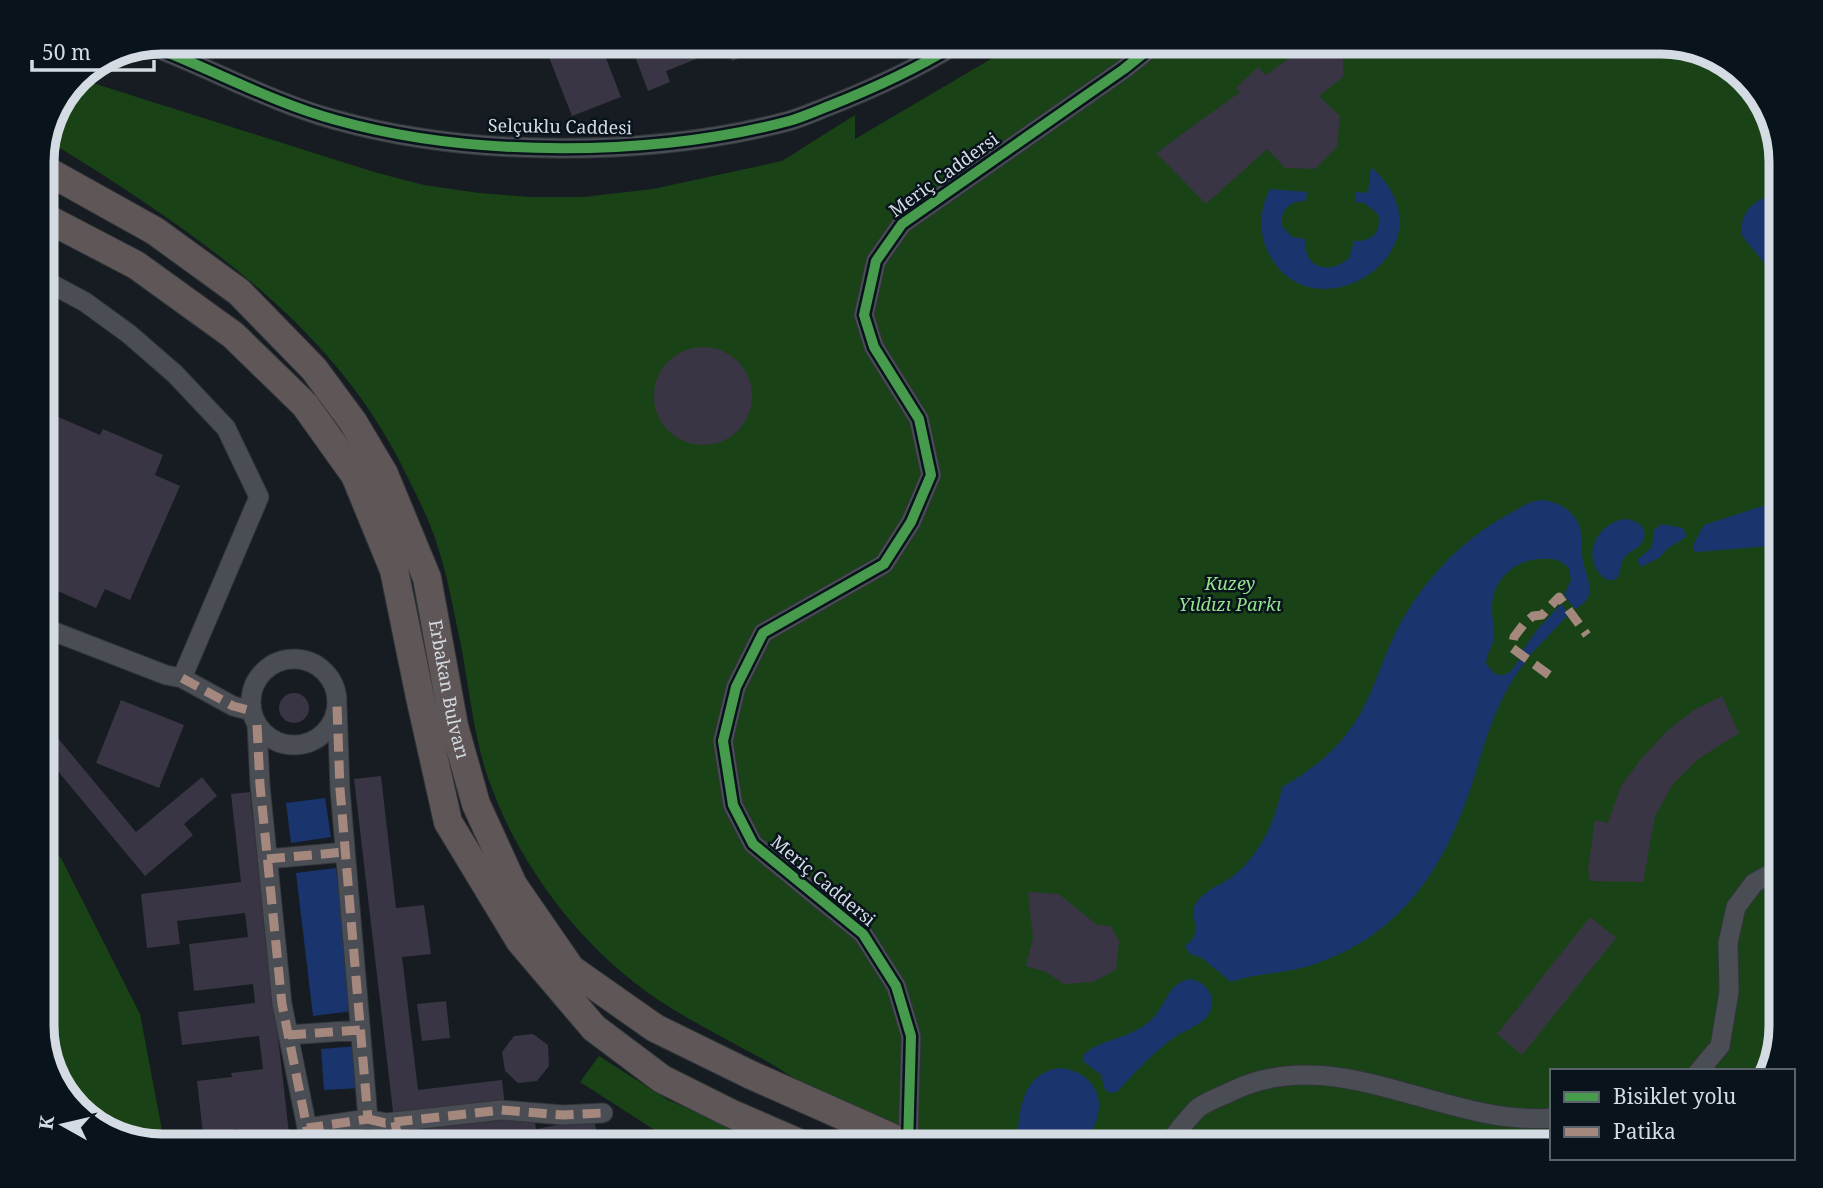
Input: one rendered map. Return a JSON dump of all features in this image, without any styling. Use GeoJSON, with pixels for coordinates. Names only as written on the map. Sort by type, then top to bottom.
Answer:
{"type":"FeatureCollection","features":[{"type":"Feature","properties":{"kind":"highway","name":"Erbakan Bulvarı"},"geometry":{"type":"LineString","coordinates":[[54,175],[155,231],[239,292],[314,369],[353,422],[384,474],[427,578],[454,726],[476,804],[513,885],[571,968],[655,1028],[882,1134]]}},
{"type":"Feature","properties":{"kind":"highway","name":"Erbakan Bulvarı"},"geometry":{"type":"LineString","coordinates":[[54,222],[136,265],[233,335],[305,405],[355,475],[394,570],[419,697],[448,822],[520,941],[594,1028],[662,1079],[778,1134]]}},
{"type":"Feature","properties":{"kind":"street","name":"Selçuklu Caddesi"},"geometry":{"type":"LineString","coordinates":[[171,54],[283,102],[337,121],[384,132],[534,147],[648,146],[724,135],[792,120],[885,82],[938,54]]}},
{"type":"Feature","properties":{"kind":"street","name":"Meriç Caddersi"},"geometry":{"type":"LineString","coordinates":[[909,1134],[911,1036],[895,985],[863,934],[753,844],[733,805],[723,741],[736,687],[763,633],[884,564],[911,522],[932,475],[919,419],[874,347],[864,315],[876,261],[902,224],[1143,54]]}},
{"type":"Feature","properties":{"kind":"street"},"geometry":{"type":"LineString","coordinates":[[54,285],[85,302],[129,334],[175,374],[226,428],[258,497],[174,677]]}},
{"type":"Feature","properties":{"kind":"street"},"geometry":{"type":"LineString","coordinates":[[54,632],[174,677],[233,706],[255,718],[267,736],[280,744],[295,746],[322,736],[332,724],[337,706]]}},
{"type":"Feature","properties":{"kind":"street"},"geometry":{"type":"LineString","coordinates":[[368,1119],[340,789],[337,696],[333,683],[325,672],[314,664],[287,660],[274,664],[263,672],[251,697],[282,1004],[307,1128],[368,1119],[385,1123],[501,1110],[564,1115],[603,1113]]}},
{"type":"Feature","properties":{"kind":"street"},"geometry":{"type":"LineString","coordinates":[[267,859],[345,852]]}},
{"type":"Feature","properties":{"kind":"street"},"geometry":{"type":"LineString","coordinates":[[1701,1069],[1720,1046],[1730,992],[1728,943],[1737,907],[1754,883],[1769,875]]}},
{"type":"Feature","properties":{"kind":"street"},"geometry":{"type":"LineString","coordinates":[[288,1035],[360,1030]]}},
{"type":"Feature","properties":{"kind":"street"},"geometry":{"type":"LineString","coordinates":[[1176,1134],[1199,1108],[1250,1082],[1315,1073],[1394,1089],[1470,1110],[1530,1120],[1550,1118]]}},
{"type":"Feature","properties":{"kind":"street"},"geometry":{"type":"LineString","coordinates":[[395,1122],[397,1134]]}},
{"type":"Feature","properties":{"kind":"green space","name":"Kuzey Yıldızı Parkı"},"geometry":{"type":"Polygon","coordinates":[[[999,54],[1661,54],[1682,56],[1709,65],[1737,86],[1761,121],[1769,162],[1769,1026],[1760,1069],[1550,1069],[1550,1134],[898,1134],[845,1111],[772,1064],[657,999],[602,955],[555,902],[517,842],[488,778],[447,579],[437,544],[399,460],[368,408],[332,361],[291,318],[246,278],[199,240],[56,145],[62,121],[72,102],[90,82],[374,172],[424,185],[530,197],[583,197],[653,189],[782,161],[855,115],[855,139],[999,54]]]}},
{"type":"Feature","properties":{"kind":"green space"},"geometry":{"type":"Polygon","coordinates":[[[54,851],[61,858],[140,1014],[162,1130],[166,1134],[134,1130],[102,1116],[98,1112],[98,1090],[76,1090],[60,1060],[54,1033],[54,851]]]}},
{"type":"Feature","properties":{"kind":"green space"},"geometry":{"type":"Polygon","coordinates":[[[599,1056],[668,1100],[747,1134],[661,1134],[580,1082],[599,1056]]]}},
{"type":"Feature","properties":{"kind":"water"},"geometry":{"type":"Polygon","coordinates":[[[1371,167],[1394,197],[1399,226],[1391,252],[1372,273],[1346,286],[1318,289],[1291,280],[1270,256],[1263,239],[1262,214],[1270,189],[1307,192],[1306,201],[1290,205],[1284,211],[1282,226],[1292,237],[1305,239],[1305,249],[1313,263],[1326,268],[1333,267],[1349,258],[1354,241],[1371,238],[1377,231],[1378,214],[1364,203],[1355,202],[1356,192],[1368,193],[1371,167]]]}},
{"type":"Feature","properties":{"kind":"water"},"geometry":{"type":"Polygon","coordinates":[[[1769,197],[1769,269],[1742,236],[1743,219],[1747,212],[1757,201],[1769,197]]]}},
{"type":"Feature","properties":{"kind":"water"},"geometry":{"type":"Polygon","coordinates":[[[1769,387],[1769,408],[1765,399],[1769,387]]]}},
{"type":"Feature","properties":{"kind":"water"},"geometry":{"type":"Polygon","coordinates":[[[1540,500],[1562,506],[1578,522],[1589,593],[1583,604],[1575,609],[1564,595],[1571,580],[1569,569],[1560,561],[1552,559],[1520,564],[1499,582],[1492,610],[1494,637],[1486,664],[1495,674],[1504,675],[1510,672],[1520,658],[1525,663],[1499,705],[1448,845],[1414,896],[1393,918],[1369,937],[1341,953],[1299,969],[1231,982],[1202,958],[1190,954],[1185,946],[1195,933],[1195,904],[1207,892],[1232,877],[1259,848],[1276,812],[1282,787],[1321,760],[1353,725],[1403,619],[1427,584],[1472,538],[1519,508],[1540,500]]]}},
{"type":"Feature","properties":{"kind":"water"},"geometry":{"type":"Polygon","coordinates":[[[1769,504],[1768,546],[1697,552],[1693,550],[1693,545],[1704,525],[1769,504]]]}},
{"type":"Feature","properties":{"kind":"water"},"geometry":{"type":"Polygon","coordinates":[[[1625,519],[1642,526],[1644,539],[1624,558],[1617,578],[1605,579],[1593,559],[1596,541],[1607,526],[1625,519]]]}},
{"type":"Feature","properties":{"kind":"water"},"geometry":{"type":"Polygon","coordinates":[[[1662,524],[1683,528],[1686,537],[1667,549],[1659,558],[1641,567],[1637,560],[1652,547],[1654,530],[1662,524]]]}},
{"type":"Feature","properties":{"kind":"water"},"geometry":{"type":"Polygon","coordinates":[[[1561,604],[1569,614],[1529,656],[1522,651],[1537,630],[1561,604]]]}},
{"type":"Feature","properties":{"kind":"water"},"geometry":{"type":"Polygon","coordinates":[[[325,798],[331,837],[291,843],[286,803],[325,798]]]}},
{"type":"Feature","properties":{"kind":"water"},"geometry":{"type":"Polygon","coordinates":[[[336,868],[352,1011],[313,1016],[296,873],[336,868]]]}},
{"type":"Feature","properties":{"kind":"water"},"geometry":{"type":"Polygon","coordinates":[[[1190,979],[1202,984],[1210,992],[1212,1003],[1208,1015],[1164,1045],[1117,1092],[1105,1090],[1101,1075],[1083,1061],[1083,1055],[1098,1045],[1142,1027],[1155,1015],[1176,985],[1190,979]]]}},
{"type":"Feature","properties":{"kind":"water"},"geometry":{"type":"Polygon","coordinates":[[[358,1046],[360,1088],[324,1090],[321,1049],[358,1046]]]}},
{"type":"Feature","properties":{"kind":"water"},"geometry":{"type":"Polygon","coordinates":[[[1059,1068],[1068,1069],[1083,1076],[1095,1088],[1099,1105],[1090,1134],[1018,1134],[1024,1097],[1036,1078],[1059,1068]]]}},
{"type":"Feature","properties":{"kind":"building"},"geometry":{"type":"Polygon","coordinates":[[[548,54],[604,54],[621,97],[572,116],[548,54]]]}},
{"type":"Feature","properties":{"kind":"building"},"geometry":{"type":"Polygon","coordinates":[[[634,54],[709,54],[666,71],[670,82],[648,91],[634,54]]]}},
{"type":"Feature","properties":{"kind":"building"},"geometry":{"type":"Polygon","coordinates":[[[730,54],[749,54],[732,61],[730,54]]]}},
{"type":"Feature","properties":{"kind":"building"},"geometry":{"type":"Polygon","coordinates":[[[1295,54],[1343,54],[1343,77],[1319,96],[1340,116],[1337,147],[1315,169],[1285,168],[1267,149],[1206,204],[1156,153],[1240,92],[1236,88],[1258,67],[1266,75],[1295,54]]]}},
{"type":"Feature","properties":{"kind":"building"},"geometry":{"type":"Polygon","coordinates":[[[703,347],[730,355],[744,369],[752,396],[744,423],[730,437],[703,445],[676,437],[662,423],[654,396],[662,369],[676,355],[703,347]]]}},
{"type":"Feature","properties":{"kind":"building"},"geometry":{"type":"Polygon","coordinates":[[[54,415],[100,435],[103,429],[163,455],[155,475],[180,486],[130,600],[105,589],[96,608],[54,589],[54,415]]]}},
{"type":"Feature","properties":{"kind":"building"},"geometry":{"type":"Polygon","coordinates":[[[294,693],[305,697],[309,708],[305,719],[294,723],[283,719],[279,708],[283,697],[294,693]]]}},
{"type":"Feature","properties":{"kind":"building"},"geometry":{"type":"Polygon","coordinates":[[[1722,696],[1739,733],[1698,759],[1673,784],[1655,816],[1643,882],[1590,881],[1588,870],[1595,820],[1608,823],[1621,786],[1640,760],[1667,731],[1694,710],[1722,696]]]}},
{"type":"Feature","properties":{"kind":"building"},"geometry":{"type":"Polygon","coordinates":[[[121,700],[184,725],[159,788],[96,763],[121,700]]]}},
{"type":"Feature","properties":{"kind":"building"},"geometry":{"type":"Polygon","coordinates":[[[54,733],[136,832],[202,777],[217,796],[184,824],[193,835],[145,876],[54,766],[54,733]]]}},
{"type":"Feature","properties":{"kind":"building"},"geometry":{"type":"Polygon","coordinates":[[[381,776],[396,908],[424,905],[431,954],[402,957],[418,1090],[502,1080],[505,1107],[394,1120],[354,779],[381,776]]]}},
{"type":"Feature","properties":{"kind":"building"},"geometry":{"type":"Polygon","coordinates":[[[250,792],[289,1133],[271,1134],[270,1130],[239,1134],[238,1129],[203,1134],[197,1081],[232,1077],[231,1073],[263,1069],[259,1036],[182,1045],[178,1012],[255,1003],[253,984],[194,991],[189,944],[248,937],[245,913],[177,921],[180,944],[147,948],[141,894],[241,882],[231,794],[250,792]]]}},
{"type":"Feature","properties":{"kind":"building"},"geometry":{"type":"Polygon","coordinates":[[[1028,892],[1059,894],[1097,925],[1111,926],[1119,941],[1116,970],[1093,982],[1064,984],[1046,972],[1026,966],[1033,938],[1028,892]]]}},
{"type":"Feature","properties":{"kind":"building"},"geometry":{"type":"Polygon","coordinates":[[[1590,917],[1616,938],[1522,1055],[1497,1034],[1590,917]]]}},
{"type":"Feature","properties":{"kind":"building"},"geometry":{"type":"Polygon","coordinates":[[[446,1001],[450,1038],[422,1041],[417,1004],[446,1001]]]}},
{"type":"Feature","properties":{"kind":"building"},"geometry":{"type":"Polygon","coordinates":[[[533,1034],[548,1045],[549,1066],[537,1081],[518,1083],[505,1071],[502,1052],[514,1036],[533,1034]]]}},
{"type":"Feature","properties":{"kind":"building"},"geometry":{"type":"Polygon","coordinates":[[[528,1114],[536,1129],[594,1118],[596,1130],[610,1134],[402,1134],[402,1131],[528,1114]]]}},
{"type":"Feature","properties":{"kind":"marked path"},"geometry":{"type":"LineString","coordinates":[[1549,675],[1512,648],[1514,637],[1524,624],[1533,616],[1542,615],[1559,597],[1587,635]]}},
{"type":"Feature","properties":{"kind":"marked path"},"geometry":{"type":"LineString","coordinates":[[182,678],[233,706],[252,711]]}},
{"type":"Feature","properties":{"kind":"marked path"},"geometry":{"type":"LineString","coordinates":[[257,725],[260,785],[282,1004],[307,1128],[368,1119],[340,789],[337,706]]}},
{"type":"Feature","properties":{"kind":"marked path"},"geometry":{"type":"LineString","coordinates":[[267,859],[345,852]]}},
{"type":"Feature","properties":{"kind":"marked path"},"geometry":{"type":"LineString","coordinates":[[288,1035],[360,1030]]}},
{"type":"Feature","properties":{"kind":"marked path"},"geometry":{"type":"LineString","coordinates":[[368,1119],[385,1123],[501,1110],[563,1115],[603,1113]]}},
{"type":"Feature","properties":{"kind":"marked path"},"geometry":{"type":"LineString","coordinates":[[395,1122],[397,1134]]}},
{"type":"Feature","properties":{"kind":"cycle path"},"geometry":{"type":"LineString","coordinates":[[171,54],[271,97],[336,120],[445,141],[503,147],[562,148],[622,147],[680,141],[736,133],[789,121],[877,86],[939,54]]}},
{"type":"Feature","properties":{"kind":"cycle path"},"geometry":{"type":"LineString","coordinates":[[908,1134],[911,1036],[896,986],[863,934],[753,844],[733,805],[723,741],[736,687],[763,633],[884,564],[911,522],[931,475],[919,419],[874,347],[864,315],[876,261],[902,224],[1143,54]]}}]}
